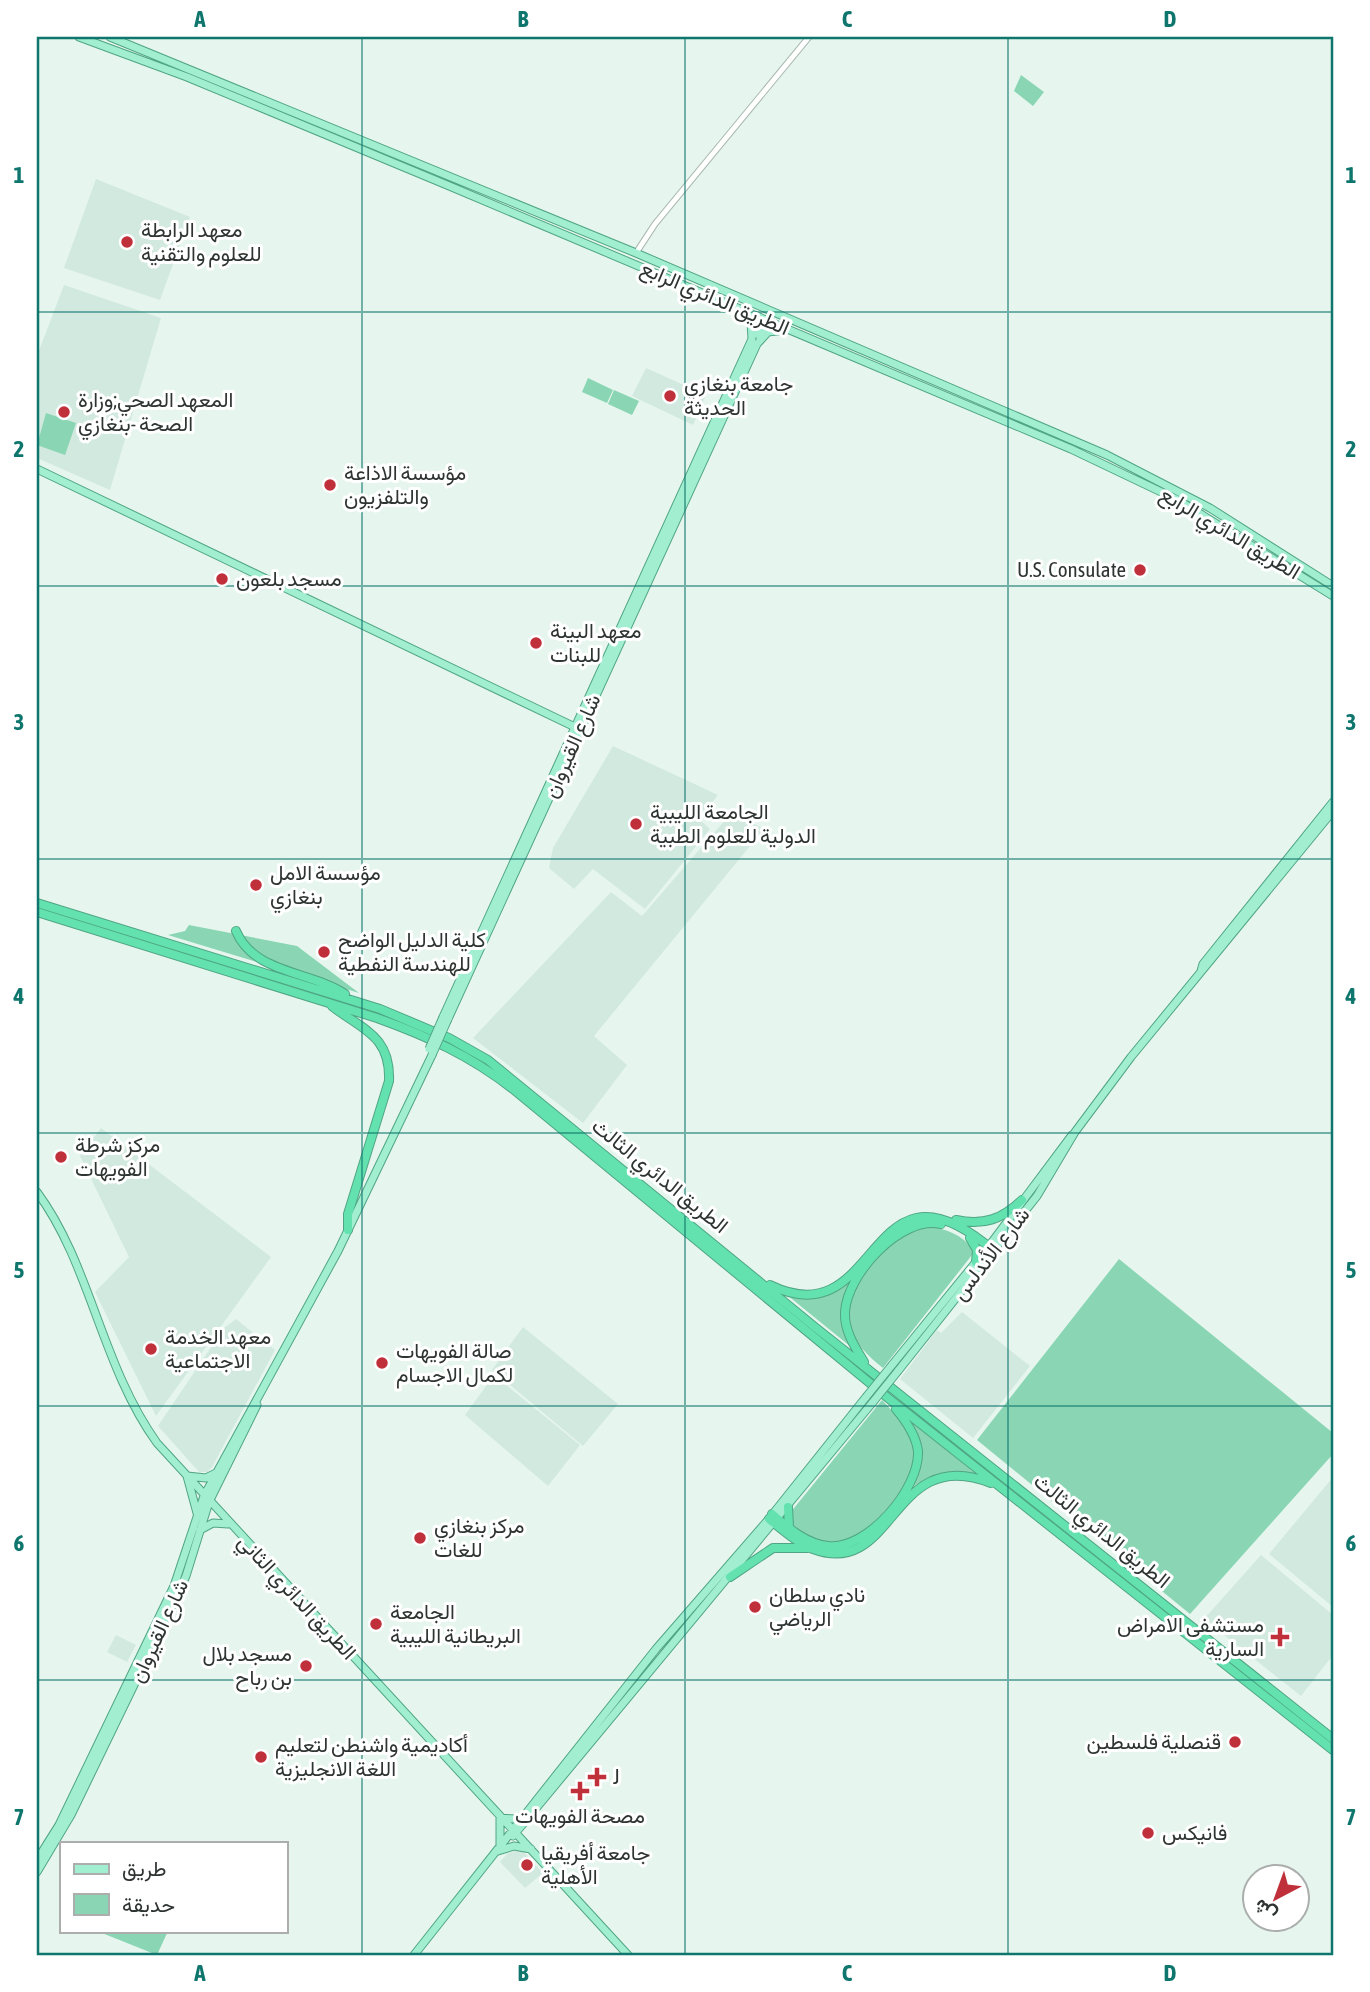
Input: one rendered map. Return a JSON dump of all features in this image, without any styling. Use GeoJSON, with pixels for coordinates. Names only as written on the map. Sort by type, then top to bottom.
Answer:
{"type":"FeatureCollection","features":[{"type":"Feature","properties":{"kind":"highway","name":"الطريق الدائري الثالث"},"geometry":{"type":"LineString","coordinates":[[37,903],[353,1000],[428,1027],[461,1044],[502,1070],[1180,1623]]}},
{"type":"Feature","properties":{"kind":"highway","name":"الطريق الدائري الثالث"},"geometry":{"type":"LineString","coordinates":[[37,912],[425,1035],[496,1076],[888,1398],[1180,1623]]}},
{"type":"Feature","properties":{"kind":"highway"},"geometry":{"type":"LineString","coordinates":[[236,932],[246,948],[261,960],[319,980],[353,1000]]}},
{"type":"Feature","properties":{"kind":"highway"},"geometry":{"type":"LineString","coordinates":[[327,1002],[370,1031],[383,1050],[389,1071],[389,1082],[348,1214],[348,1230]]}},
{"type":"Feature","properties":{"kind":"highway"},"geometry":{"type":"LineString","coordinates":[[757,1278],[797,1296],[823,1295],[840,1285],[894,1228],[913,1219],[936,1217],[974,1223],[994,1221],[1022,1200]]}},
{"type":"Feature","properties":{"kind":"highway"},"geometry":{"type":"LineString","coordinates":[[936,1217],[960,1226],[990,1250]]}},
{"type":"Feature","properties":{"kind":"highway"},"geometry":{"type":"LineString","coordinates":[[867,1368],[848,1332],[846,1308],[857,1280],[894,1236],[924,1223],[947,1225],[990,1250]]}},
{"type":"Feature","properties":{"kind":"highway"},"geometry":{"type":"LineString","coordinates":[[970,1238],[976,1246],[976,1262]]}},
{"type":"Feature","properties":{"kind":"highway"},"geometry":{"type":"LineString","coordinates":[[773,1519],[819,1544],[848,1545],[868,1534],[900,1498],[917,1464],[916,1442],[888,1398]]}},
{"type":"Feature","properties":{"kind":"highway"},"geometry":{"type":"LineString","coordinates":[[730,1577],[773,1548],[810,1548],[833,1553],[863,1544],[882,1530],[924,1483],[936,1477],[961,1474],[999,1486]]}},
{"type":"Feature","properties":{"kind":"highway"},"geometry":{"type":"LineString","coordinates":[[788,1507],[786,1517],[791,1530]]}},
{"type":"Feature","properties":{"kind":"highway"},"geometry":{"type":"LineString","coordinates":[[773,1519],[810,1548]]}},
{"type":"Feature","properties":{"kind":"highway"},"geometry":{"type":"LineString","coordinates":[[1180,1623],[1333,1750]]}},
{"type":"Feature","properties":{"kind":"highway"},"geometry":{"type":"LineString","coordinates":[[1195,1635],[1333,1739]]}},
{"type":"Feature","properties":{"kind":"main road","name":"الطريق الدائري الرابع"},"geometry":{"type":"LineString","coordinates":[[79,37],[165,68],[1143,478],[1333,596]]}},
{"type":"Feature","properties":{"kind":"main road","name":"الطريق الدائري الرابع"},"geometry":{"type":"LineString","coordinates":[[110,37],[636,253],[1143,478],[1210,509],[1333,586]]}},
{"type":"Feature","properties":{"kind":"main road"},"geometry":{"type":"LineString","coordinates":[[334,139],[338,130]]}},
{"type":"Feature","properties":{"kind":"main road"},"geometry":{"type":"LineString","coordinates":[[739,309],[751,322],[755,340],[770,331],[791,330]]}},
{"type":"Feature","properties":{"kind":"main road","name":"شارع القيروان"},"geometry":{"type":"LineString","coordinates":[[37,1872],[71,1815],[186,1576],[216,1472],[348,1230],[755,340]]}},
{"type":"Feature","properties":{"kind":"main road"},"geometry":{"type":"LineString","coordinates":[[37,469],[577,728]]}},
{"type":"Feature","properties":{"kind":"main road","name":"شارع الأندلس"},"geometry":{"type":"LineString","coordinates":[[895,1368],[976,1262],[990,1250],[1022,1200],[1201,971],[1203,964],[1333,802]]}},
{"type":"Feature","properties":{"kind":"main road","name":"شارع الأندلس"},"geometry":{"type":"LineString","coordinates":[[1201,971],[1208,967],[1333,811]]}},
{"type":"Feature","properties":{"kind":"main road","name":"شارع الأندلس"},"geometry":{"type":"LineString","coordinates":[[895,1368],[1037,1196],[1075,1132]]}},
{"type":"Feature","properties":{"kind":"main road","name":"الطريق الدائري الثاني"},"geometry":{"type":"LineString","coordinates":[[37,1192],[65,1242],[127,1398],[157,1443],[513,1834],[528,1846],[628,1955]]}},
{"type":"Feature","properties":{"kind":"main road"},"geometry":{"type":"LineString","coordinates":[[414,1955],[498,1850],[730,1577],[773,1519],[895,1368]]}},
{"type":"Feature","properties":{"kind":"main road","name":"شارع القيروان"},"geometry":{"type":"LineString","coordinates":[[37,1860],[59,1825],[174,1586],[197,1516],[266,1383]]}},
{"type":"Feature","properties":{"kind":"main road"},"geometry":{"type":"LineString","coordinates":[[498,1850],[528,1846],[525,1820],[656,1649],[727,1567],[788,1507],[869,1399]]}},
{"type":"Feature","properties":{"kind":"main road"},"geometry":{"type":"LineString","coordinates":[[197,1516],[187,1476],[206,1478],[216,1472]]}},
{"type":"Feature","properties":{"kind":"main road"},"geometry":{"type":"LineString","coordinates":[[199,1531],[213,1523],[229,1524]]}},
{"type":"Feature","properties":{"kind":"main road"},"geometry":{"type":"LineString","coordinates":[[498,1850],[500,1818],[525,1820]]}},
{"type":"Feature","properties":{"kind":"street"},"geometry":{"type":"LineString","coordinates":[[636,253],[655,224],[809,37]]}},
{"type":"Feature","properties":{"kind":"shaded area","name":"معهد الرابطة للعلوم والتقنية"},"geometry":{"type":"Polygon","coordinates":[[[96,179],[190,217],[160,300],[64,268],[96,179]]]}},
{"type":"Feature","properties":{"kind":"shaded area"},"geometry":{"type":"Polygon","coordinates":[[[64,285],[161,318],[110,490],[37,458],[37,356],[64,285]]]}},
{"type":"Feature","properties":{"kind":"shaded area","name":"جامعة بنغازي الحديثة"},"geometry":{"type":"Polygon","coordinates":[[[646,368],[706,395],[693,425],[632,396],[646,368]]]}},
{"type":"Feature","properties":{"kind":"shaded area","name":"الجامعة الليبية الدولية للعلوم الطبية"},"geometry":{"type":"Polygon","coordinates":[[[613,746],[718,795],[699,819],[710,829],[645,909],[593,869],[574,889],[549,868],[553,848],[613,746]]]}},
{"type":"Feature","properties":{"kind":"shaded area"},"geometry":{"type":"Polygon","coordinates":[[[732,812],[764,829],[594,1036],[627,1065],[583,1123],[473,1038],[611,892],[642,916],[732,812]]]}},
{"type":"Feature","properties":{"kind":"shaded area"},"geometry":{"type":"Polygon","coordinates":[[[101,1128],[271,1257],[156,1416],[95,1292],[129,1257],[80,1156],[101,1128]]]}},
{"type":"Feature","properties":{"kind":"shaded area"},"geometry":{"type":"Polygon","coordinates":[[[962,1312],[1030,1366],[973,1438],[900,1379],[937,1330],[941,1333],[962,1312]]]}},
{"type":"Feature","properties":{"kind":"shaded area"},"geometry":{"type":"Polygon","coordinates":[[[236,1319],[275,1350],[212,1467],[207,1472],[199,1472],[158,1426],[224,1328],[236,1319]]]}},
{"type":"Feature","properties":{"kind":"shaded area"},"geometry":{"type":"Polygon","coordinates":[[[523,1327],[618,1404],[583,1446],[492,1370],[523,1327]]]}},
{"type":"Feature","properties":{"kind":"shaded area"},"geometry":{"type":"Polygon","coordinates":[[[494,1375],[580,1445],[548,1486],[465,1415],[494,1375]]]}},
{"type":"Feature","properties":{"kind":"shaded area"},"geometry":{"type":"Polygon","coordinates":[[[1333,1477],[1333,1607],[1269,1554],[1333,1477]]]}},
{"type":"Feature","properties":{"kind":"shaded area","name":"مستشفى الامراض السارية"},"geometry":{"type":"Polygon","coordinates":[[[1261,1555],[1333,1615],[1333,1655],[1301,1696],[1204,1619],[1261,1555]]]}},
{"type":"Feature","properties":{"kind":"shaded area"},"geometry":{"type":"Polygon","coordinates":[[[116,1635],[136,1645],[127,1662],[107,1652],[116,1635]]]}},
{"type":"Feature","properties":{"kind":"shaded area"},"geometry":{"type":"Polygon","coordinates":[[[517,1850],[524,1852],[543,1873],[525,1888],[500,1862],[507,1854],[517,1850]]]}},
{"type":"Feature","properties":{"kind":"green space"},"geometry":{"type":"Polygon","coordinates":[[[1021,75],[1044,92],[1033,106],[1014,91],[1021,75]]]}},
{"type":"Feature","properties":{"kind":"green space"},"geometry":{"type":"Polygon","coordinates":[[[588,378],[613,390],[607,403],[582,392],[588,378]]]}},
{"type":"Feature","properties":{"kind":"green space"},"geometry":{"type":"Polygon","coordinates":[[[614,390],[639,401],[632,415],[608,404],[614,390]]]}},
{"type":"Feature","properties":{"kind":"green space"},"geometry":{"type":"Polygon","coordinates":[[[46,413],[76,423],[65,455],[37,445],[46,413]]]}},
{"type":"Feature","properties":{"kind":"green space"},"geometry":{"type":"Polygon","coordinates":[[[189,925],[297,946],[359,993],[168,935],[185,931],[189,925]]]}},
{"type":"Feature","properties":{"kind":"green space"},"geometry":{"type":"Polygon","coordinates":[[[929,1226],[959,1237],[973,1250],[972,1255],[883,1368],[863,1349],[852,1332],[849,1312],[851,1299],[866,1271],[886,1247],[908,1231],[929,1226]]]}},
{"type":"Feature","properties":{"kind":"green space"},"geometry":{"type":"Polygon","coordinates":[[[1119,1259],[1333,1433],[1333,1454],[1190,1614],[977,1440],[1119,1259]]]}},
{"type":"Feature","properties":{"kind":"green space"},"geometry":{"type":"Polygon","coordinates":[[[853,1278],[843,1312],[851,1347],[787,1295],[822,1295],[853,1278]]]}},
{"type":"Feature","properties":{"kind":"green space"},"geometry":{"type":"Polygon","coordinates":[[[882,1400],[903,1423],[913,1443],[913,1463],[908,1477],[890,1505],[854,1538],[836,1543],[810,1536],[793,1525],[790,1513],[882,1400]]]}},
{"type":"Feature","properties":{"kind":"green space"},"geometry":{"type":"Polygon","coordinates":[[[911,1421],[976,1474],[942,1473],[912,1487],[919,1454],[911,1421]]]}},
{"type":"Feature","properties":{"kind":"green space"},"geometry":{"type":"Polygon","coordinates":[[[100,1932],[168,1932],[157,1955],[100,1932]]]}},
{"type":"Feature","properties":{"kind":"place","name":"معهد الرابطة للعلوم والتقنية"},"geometry":{"type":"Point","coordinates":[127,242]}},
{"type":"Feature","properties":{"kind":"place","name":"جامعة بنغازي الحديثة"},"geometry":{"type":"Point","coordinates":[670,396]}},
{"type":"Feature","properties":{"kind":"place","name":"المعهد الصحي;وزارة الصحة -بنغازي"},"geometry":{"type":"Point","coordinates":[64,412]}},
{"type":"Feature","properties":{"kind":"place","name":"مؤسسة الاذاعة والتلفزيون"},"geometry":{"type":"Point","coordinates":[330,485]}},
{"type":"Feature","properties":{"kind":"place","name":"U.S. Consulate"},"geometry":{"type":"Point","coordinates":[1140,570]}},
{"type":"Feature","properties":{"kind":"place","name":"مسجد بلعون"},"geometry":{"type":"Point","coordinates":[222,579]}},
{"type":"Feature","properties":{"kind":"place","name":"معهد البينة للبنات"},"geometry":{"type":"Point","coordinates":[536,643]}},
{"type":"Feature","properties":{"kind":"place","name":"الجامعة الليبية الدولية للعلوم الطبية"},"geometry":{"type":"Point","coordinates":[636,824]}},
{"type":"Feature","properties":{"kind":"place","name":"مؤسسة الامل بنغازي"},"geometry":{"type":"Point","coordinates":[256,885]}},
{"type":"Feature","properties":{"kind":"place","name":"كلية الدليل الواضح للهندسة النفطية"},"geometry":{"type":"Point","coordinates":[324,952]}},
{"type":"Feature","properties":{"kind":"place","name":"مركز شرطة الفويهات"},"geometry":{"type":"Point","coordinates":[61,1157]}},
{"type":"Feature","properties":{"kind":"place","name":"معهد الخدمة الاجتماعية"},"geometry":{"type":"Point","coordinates":[151,1349]}},
{"type":"Feature","properties":{"kind":"place","name":"صالة الفويهات لكمال الاجسام"},"geometry":{"type":"Point","coordinates":[382,1363]}},
{"type":"Feature","properties":{"kind":"place","name":"مركز بنغازي للغات"},"geometry":{"type":"Point","coordinates":[420,1538]}},
{"type":"Feature","properties":{"kind":"place","name":"نادي سلطان الرياضي"},"geometry":{"type":"Point","coordinates":[755,1607]}},
{"type":"Feature","properties":{"kind":"place","name":"الجامعة البريطانية الليبية"},"geometry":{"type":"Point","coordinates":[376,1624]}},
{"type":"Feature","properties":{"kind":"place","name":"مستشفى الامراض السارية"},"geometry":{"type":"Point","coordinates":[1280,1637]}},
{"type":"Feature","properties":{"kind":"place","name":"مسجد بلال بن رباح"},"geometry":{"type":"Point","coordinates":[306,1666]}},
{"type":"Feature","properties":{"kind":"place","name":"قنصلية فلسطين"},"geometry":{"type":"Point","coordinates":[1235,1742]}},
{"type":"Feature","properties":{"kind":"place","name":"أكاديمية واشنطن لتعليم اللغة الانجليزية"},"geometry":{"type":"Point","coordinates":[261,1757]}},
{"type":"Feature","properties":{"kind":"place","name":"J"},"geometry":{"type":"Point","coordinates":[597,1777]}},
{"type":"Feature","properties":{"kind":"place","name":"مصحة الفويهات"},"geometry":{"type":"Point","coordinates":[580,1791]}},
{"type":"Feature","properties":{"kind":"place","name":"فانيكس"},"geometry":{"type":"Point","coordinates":[1148,1833]}},
{"type":"Feature","properties":{"kind":"place","name":"جامعة أفريقيا الأهلية"},"geometry":{"type":"Point","coordinates":[527,1865]}}]}
